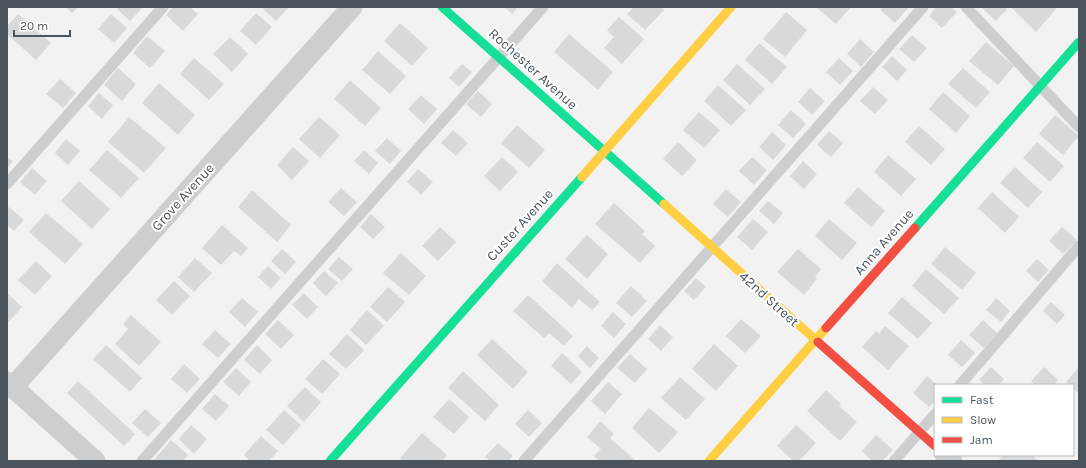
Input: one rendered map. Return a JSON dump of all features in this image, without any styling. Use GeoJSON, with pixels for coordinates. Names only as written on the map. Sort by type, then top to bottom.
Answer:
{"type":"FeatureCollection","features":[{"type":"Feature","properties":{"kind":"street","name":"Grove Avenue"},"geometry":{"type":"LineString","coordinates":[[10,385],[352,7]]}},
{"type":"Feature","properties":{"kind":"street","name":"Rochester Avenue"},"geometry":{"type":"LineString","coordinates":[[442,7],[605,152]]}},
{"type":"Feature","properties":{"kind":"street","name":"Custer Avenue"},"geometry":{"type":"LineString","coordinates":[[330,461],[605,152],[731,7]]}},
{"type":"Feature","properties":{"kind":"street","name":"Anna Avenue"},"geometry":{"type":"LineString","coordinates":[[709,461],[1079,42]]}},
{"type":"Feature","properties":{"kind":"street","name":"42nd Street"},"geometry":{"type":"LineString","coordinates":[[605,152],[934,445]]}},
{"type":"Feature","properties":{"kind":"street"},"geometry":{"type":"LineString","coordinates":[[10,385],[95,461]]}},
{"type":"Feature","properties":{"kind":"lane"},"geometry":{"type":"LineString","coordinates":[[7,184],[163,7]]}},
{"type":"Feature","properties":{"kind":"lane"},"geometry":{"type":"LineString","coordinates":[[142,461],[543,7]]}},
{"type":"Feature","properties":{"kind":"lane"},"geometry":{"type":"LineString","coordinates":[[524,461],[923,7]]}},
{"type":"Feature","properties":{"kind":"lane"},"geometry":{"type":"LineString","coordinates":[[966,7],[1079,127]]}},
{"type":"Feature","properties":{"kind":"lane"},"geometry":{"type":"LineString","coordinates":[[961,384],[1079,246]]}},
{"type":"Feature","properties":{"kind":"lane"},"geometry":{"type":"LineString","coordinates":[[894,461],[934,415]]}},
{"type":"Feature","properties":{"kind":"building"},"geometry":{"type":"Polygon","coordinates":[[[66,7],[78,7],[72,13],[66,7]]]}},
{"type":"Feature","properties":{"kind":"building"},"geometry":{"type":"Polygon","coordinates":[[[118,7],[143,7],[130,21],[117,9],[118,7]]]}},
{"type":"Feature","properties":{"kind":"building"},"geometry":{"type":"Polygon","coordinates":[[[173,7],[190,7],[198,14],[183,31],[166,15],[173,7]]]}},
{"type":"Feature","properties":{"kind":"building"},"geometry":{"type":"Polygon","coordinates":[[[261,7],[289,7],[276,21],[261,7]]]}},
{"type":"Feature","properties":{"kind":"building"},"geometry":{"type":"Polygon","coordinates":[[[505,7],[518,7],[512,14],[505,7]]]}},
{"type":"Feature","properties":{"kind":"building"},"geometry":{"type":"Polygon","coordinates":[[[634,7],[661,7],[664,10],[645,30],[627,14],[634,7]]]}},
{"type":"Feature","properties":{"kind":"building"},"geometry":{"type":"Polygon","coordinates":[[[816,7],[849,7],[850,8],[836,24],[816,7]]]}},
{"type":"Feature","properties":{"kind":"building"},"geometry":{"type":"Polygon","coordinates":[[[883,7],[908,8],[895,23],[880,10],[883,7]]]}},
{"type":"Feature","properties":{"kind":"building"},"geometry":{"type":"Polygon","coordinates":[[[936,7],[951,7],[957,12],[942,28],[929,16],[936,7]]]}},
{"type":"Feature","properties":{"kind":"building"},"geometry":{"type":"Polygon","coordinates":[[[1004,7],[1007,9],[996,21],[982,8],[1004,7]]]}},
{"type":"Feature","properties":{"kind":"building"},"geometry":{"type":"Polygon","coordinates":[[[1011,7],[1054,7],[1056,9],[1036,32],[1011,7]]]}},
{"type":"Feature","properties":{"kind":"building"},"geometry":{"type":"Polygon","coordinates":[[[786,12],[807,30],[785,57],[763,39],[786,12]]]}},
{"type":"Feature","properties":{"kind":"building"},"geometry":{"type":"Polygon","coordinates":[[[256,13],[272,27],[256,45],[240,31],[256,13]]]}},
{"type":"Feature","properties":{"kind":"building"},"geometry":{"type":"Polygon","coordinates":[[[18,14],[51,43],[36,60],[7,34],[7,26],[18,14]]]}},
{"type":"Feature","properties":{"kind":"building"},"geometry":{"type":"Polygon","coordinates":[[[111,14],[127,28],[114,43],[98,29],[111,14]]]}},
{"type":"Feature","properties":{"kind":"building"},"geometry":{"type":"Polygon","coordinates":[[[619,17],[644,39],[622,64],[604,48],[614,37],[607,30],[619,17]]]}},
{"type":"Feature","properties":{"kind":"building"},"geometry":{"type":"Polygon","coordinates":[[[400,23],[428,48],[412,66],[384,41],[400,23]]]}},
{"type":"Feature","properties":{"kind":"building"},"geometry":{"type":"Polygon","coordinates":[[[569,34],[613,72],[598,90],[554,52],[569,34]]]}},
{"type":"Feature","properties":{"kind":"building"},"geometry":{"type":"Polygon","coordinates":[[[912,35],[927,48],[914,62],[899,49],[912,35]]]}},
{"type":"Feature","properties":{"kind":"building"},"geometry":{"type":"Polygon","coordinates":[[[147,36],[165,51],[150,68],[133,53],[147,36]]]}},
{"type":"Feature","properties":{"kind":"building"},"geometry":{"type":"Polygon","coordinates":[[[230,37],[248,54],[232,72],[213,54],[230,37]]]}},
{"type":"Feature","properties":{"kind":"building"},"geometry":{"type":"Polygon","coordinates":[[[860,39],[874,52],[861,67],[847,54],[860,39]]]}},
{"type":"Feature","properties":{"kind":"building"},"geometry":{"type":"Polygon","coordinates":[[[986,42],[1014,66],[998,85],[969,61],[986,42]]]}},
{"type":"Feature","properties":{"kind":"building"},"geometry":{"type":"Polygon","coordinates":[[[759,43],[787,67],[772,84],[745,60],[759,43]]]}},
{"type":"Feature","properties":{"kind":"building"},"geometry":{"type":"Polygon","coordinates":[[[378,51],[406,76],[390,94],[362,70],[378,51]]]}},
{"type":"Feature","properties":{"kind":"building"},"geometry":{"type":"Polygon","coordinates":[[[892,56],[907,70],[897,81],[882,67],[892,56]]]}},
{"type":"Feature","properties":{"kind":"building"},"geometry":{"type":"Polygon","coordinates":[[[194,58],[224,84],[209,100],[180,74],[194,58]]]}},
{"type":"Feature","properties":{"kind":"building"},"geometry":{"type":"Polygon","coordinates":[[[839,58],[853,71],[840,85],[826,72],[839,58]]]}},
{"type":"Feature","properties":{"kind":"building"},"geometry":{"type":"Polygon","coordinates":[[[462,64],[472,72],[459,87],[449,78],[462,64]]]}},
{"type":"Feature","properties":{"kind":"building"},"geometry":{"type":"Polygon","coordinates":[[[737,64],[765,89],[750,105],[723,80],[737,64]]]}},
{"type":"Feature","properties":{"kind":"building"},"geometry":{"type":"Polygon","coordinates":[[[118,68],[136,84],[122,101],[104,85],[118,68]]]}},
{"type":"Feature","properties":{"kind":"building"},"geometry":{"type":"Polygon","coordinates":[[[963,68],[990,92],[976,108],[948,84],[963,68]]]}},
{"type":"Feature","properties":{"kind":"building"},"geometry":{"type":"Polygon","coordinates":[[[60,79],[76,93],[63,108],[46,94],[60,79]]]}},
{"type":"Feature","properties":{"kind":"building"},"geometry":{"type":"Polygon","coordinates":[[[350,80],[381,108],[365,126],[334,99],[350,80]]]}},
{"type":"Feature","properties":{"kind":"building"},"geometry":{"type":"Polygon","coordinates":[[[159,83],[195,115],[178,135],[142,103],[159,83]]]}},
{"type":"Feature","properties":{"kind":"building"},"geometry":{"type":"Polygon","coordinates":[[[718,85],[746,110],[731,126],[704,101],[718,85]]]}},
{"type":"Feature","properties":{"kind":"building"},"geometry":{"type":"Polygon","coordinates":[[[873,87],[888,100],[875,114],[860,101],[873,87]]]}},
{"type":"Feature","properties":{"kind":"building"},"geometry":{"type":"Polygon","coordinates":[[[810,88],[825,101],[812,115],[798,102],[810,88]]]}},
{"type":"Feature","properties":{"kind":"building"},"geometry":{"type":"Polygon","coordinates":[[[478,91],[492,104],[481,117],[466,104],[478,91]]]}},
{"type":"Feature","properties":{"kind":"building"},"geometry":{"type":"Polygon","coordinates":[[[943,92],[970,116],[956,133],[929,109],[943,92]]]}},
{"type":"Feature","properties":{"kind":"building"},"geometry":{"type":"Polygon","coordinates":[[[99,93],[113,105],[102,119],[88,106],[99,93]]]}},
{"type":"Feature","properties":{"kind":"building"},"geometry":{"type":"Polygon","coordinates":[[[421,95],[437,109],[424,124],[408,109],[421,95]]]}},
{"type":"Feature","properties":{"kind":"building"},"geometry":{"type":"Polygon","coordinates":[[[791,110],[806,124],[793,138],[778,125],[791,110]]]}},
{"type":"Feature","properties":{"kind":"building"},"geometry":{"type":"Polygon","coordinates":[[[699,112],[720,130],[704,148],[683,130],[699,112]]]}},
{"type":"Feature","properties":{"kind":"building"},"geometry":{"type":"Polygon","coordinates":[[[1055,115],[1079,136],[1063,155],[1039,134],[1055,115]]]}},
{"type":"Feature","properties":{"kind":"building"},"geometry":{"type":"Polygon","coordinates":[[[129,117],[166,148],[144,173],[108,142],[129,117]]]}},
{"type":"Feature","properties":{"kind":"building"},"geometry":{"type":"Polygon","coordinates":[[[319,117],[340,135],[320,158],[299,139],[319,117]]]}},
{"type":"Feature","properties":{"kind":"building"},"geometry":{"type":"Polygon","coordinates":[[[517,125],[545,150],[529,168],[501,143],[517,125]]]}},
{"type":"Feature","properties":{"kind":"building"},"geometry":{"type":"Polygon","coordinates":[[[919,126],[945,149],[931,165],[905,142],[919,126]]]}},
{"type":"Feature","properties":{"kind":"building"},"geometry":{"type":"Polygon","coordinates":[[[453,130],[468,143],[456,156],[441,143],[453,130]]]}},
{"type":"Feature","properties":{"kind":"building"},"geometry":{"type":"Polygon","coordinates":[[[829,131],[843,143],[831,157],[817,145],[829,131]]]}},
{"type":"Feature","properties":{"kind":"building"},"geometry":{"type":"Polygon","coordinates":[[[772,132],[786,145],[773,160],[759,147],[772,132]]]}},
{"type":"Feature","properties":{"kind":"building"},"geometry":{"type":"Polygon","coordinates":[[[387,138],[401,151],[390,164],[375,151],[387,138]]]}},
{"type":"Feature","properties":{"kind":"building"},"geometry":{"type":"Polygon","coordinates":[[[66,139],[80,151],[68,165],[55,153],[66,139]]]}},
{"type":"Feature","properties":{"kind":"building"},"geometry":{"type":"Polygon","coordinates":[[[678,142],[697,160],[682,176],[663,159],[678,142]]]}},
{"type":"Feature","properties":{"kind":"building"},"geometry":{"type":"Polygon","coordinates":[[[1037,142],[1064,166],[1050,182],[1023,158],[1037,142]]]}},
{"type":"Feature","properties":{"kind":"building"},"geometry":{"type":"Polygon","coordinates":[[[293,147],[309,161],[292,180],[277,165],[293,147]]]}},
{"type":"Feature","properties":{"kind":"building"},"geometry":{"type":"Polygon","coordinates":[[[107,150],[139,178],[121,198],[89,170],[107,150]]]}},
{"type":"Feature","properties":{"kind":"building"},"geometry":{"type":"Polygon","coordinates":[[[364,150],[378,163],[369,174],[354,161],[364,150]]]}},
{"type":"Feature","properties":{"kind":"building"},"geometry":{"type":"Polygon","coordinates":[[[888,155],[916,179],[901,196],[874,172],[888,155]]]}},
{"type":"Feature","properties":{"kind":"building"},"geometry":{"type":"Polygon","coordinates":[[[7,157],[13,161],[7,168],[7,157]]]}},
{"type":"Feature","properties":{"kind":"building"},"geometry":{"type":"Polygon","coordinates":[[[502,157],[518,172],[500,191],[484,176],[502,157]]]}},
{"type":"Feature","properties":{"kind":"building"},"geometry":{"type":"Polygon","coordinates":[[[752,157],[767,170],[754,185],[739,171],[752,157]]]}},
{"type":"Feature","properties":{"kind":"building"},"geometry":{"type":"Polygon","coordinates":[[[803,161],[817,174],[804,189],[790,176],[803,161]]]}},
{"type":"Feature","properties":{"kind":"building"},"geometry":{"type":"Polygon","coordinates":[[[1015,167],[1042,192],[1028,208],[1000,183],[1015,167]]]}},
{"type":"Feature","properties":{"kind":"building"},"geometry":{"type":"Polygon","coordinates":[[[32,168],[47,181],[35,195],[20,182],[32,168]]]}},
{"type":"Feature","properties":{"kind":"building"},"geometry":{"type":"Polygon","coordinates":[[[418,169],[433,182],[421,195],[407,182],[418,169]]]}},
{"type":"Feature","properties":{"kind":"building"},"geometry":{"type":"Polygon","coordinates":[[[79,181],[110,209],[92,229],[61,201],[79,181]]]}},
{"type":"Feature","properties":{"kind":"building"},"geometry":{"type":"Polygon","coordinates":[[[858,187],[885,211],[871,227],[844,203],[858,187]]]}},
{"type":"Feature","properties":{"kind":"building"},"geometry":{"type":"Polygon","coordinates":[[[341,188],[357,202],[344,216],[328,202],[341,188]]]}},
{"type":"Feature","properties":{"kind":"building"},"geometry":{"type":"Polygon","coordinates":[[[726,189],[741,202],[728,217],[713,204],[726,189]]]}},
{"type":"Feature","properties":{"kind":"building"},"geometry":{"type":"Polygon","coordinates":[[[252,190],[291,225],[277,242],[238,207],[252,190]]]}},
{"type":"Feature","properties":{"kind":"building"},"geometry":{"type":"Polygon","coordinates":[[[992,192],[1019,217],[1005,233],[978,208],[992,192]]]}},
{"type":"Feature","properties":{"kind":"building"},"geometry":{"type":"Polygon","coordinates":[[[768,201],[783,213],[774,224],[759,211],[768,201]]]}},
{"type":"Feature","properties":{"kind":"building"},"geometry":{"type":"Polygon","coordinates":[[[614,203],[645,231],[642,234],[655,246],[640,263],[595,224],[614,203]]]}},
{"type":"Feature","properties":{"kind":"building"},"geometry":{"type":"Polygon","coordinates":[[[9,207],[24,220],[14,231],[7,225],[7,209],[9,207]]]}},
{"type":"Feature","properties":{"kind":"building"},"geometry":{"type":"Polygon","coordinates":[[[46,213],[83,244],[65,264],[29,232],[46,213]]]}},
{"type":"Feature","properties":{"kind":"building"},"geometry":{"type":"Polygon","coordinates":[[[371,214],[385,227],[373,239],[360,227],[371,214]]]}},
{"type":"Feature","properties":{"kind":"building"},"geometry":{"type":"Polygon","coordinates":[[[753,219],[768,232],[752,250],[737,237],[753,219]]]}},
{"type":"Feature","properties":{"kind":"building"},"geometry":{"type":"Polygon","coordinates":[[[829,219],[857,243],[842,260],[815,236],[829,219]]]}},
{"type":"Feature","properties":{"kind":"building"},"geometry":{"type":"Polygon","coordinates":[[[222,225],[248,248],[241,256],[234,251],[221,265],[202,248],[222,225]]]}},
{"type":"Feature","properties":{"kind":"building"},"geometry":{"type":"Polygon","coordinates":[[[440,227],[456,242],[438,261],[422,246],[440,227]]]}},
{"type":"Feature","properties":{"kind":"building"},"geometry":{"type":"Polygon","coordinates":[[[1062,227],[1077,240],[1063,254],[1049,241],[1062,227]]]}},
{"type":"Feature","properties":{"kind":"building"},"geometry":{"type":"Polygon","coordinates":[[[587,235],[608,254],[587,279],[565,259],[587,235]]]}},
{"type":"Feature","properties":{"kind":"building"},"geometry":{"type":"Polygon","coordinates":[[[945,247],[976,273],[962,290],[931,264],[945,247]]]}},
{"type":"Feature","properties":{"kind":"building"},"geometry":{"type":"Polygon","coordinates":[[[282,249],[296,262],[285,274],[271,261],[282,249]]]}},
{"type":"Feature","properties":{"kind":"building"},"geometry":{"type":"Polygon","coordinates":[[[798,249],[821,269],[815,277],[817,279],[804,295],[777,272],[798,249]]]}},
{"type":"Feature","properties":{"kind":"building"},"geometry":{"type":"Polygon","coordinates":[[[401,253],[426,276],[409,295],[383,273],[401,253]]]}},
{"type":"Feature","properties":{"kind":"building"},"geometry":{"type":"Polygon","coordinates":[[[339,257],[353,269],[342,281],[328,269],[339,257]]]}},
{"type":"Feature","properties":{"kind":"building"},"geometry":{"type":"Polygon","coordinates":[[[195,258],[212,273],[194,292],[178,277],[195,258]]]}},
{"type":"Feature","properties":{"kind":"building"},"geometry":{"type":"Polygon","coordinates":[[[1037,259],[1049,270],[1038,282],[1026,271],[1037,259]]]}},
{"type":"Feature","properties":{"kind":"building"},"geometry":{"type":"Polygon","coordinates":[[[36,261],[52,276],[35,295],[18,280],[36,261]]]}},
{"type":"Feature","properties":{"kind":"building"},"geometry":{"type":"Polygon","coordinates":[[[557,263],[600,302],[592,310],[579,299],[572,308],[542,281],[557,263]]]}},
{"type":"Feature","properties":{"kind":"building"},"geometry":{"type":"Polygon","coordinates":[[[268,266],[281,278],[271,289],[258,277],[268,266]]]}},
{"type":"Feature","properties":{"kind":"building"},"geometry":{"type":"Polygon","coordinates":[[[926,269],[959,298],[944,314],[912,286],[926,269]]]}},
{"type":"Feature","properties":{"kind":"building"},"geometry":{"type":"Polygon","coordinates":[[[324,271],[338,283],[326,296],[313,283],[324,271]]]}},
{"type":"Feature","properties":{"kind":"building"},"geometry":{"type":"Polygon","coordinates":[[[696,278],[706,287],[694,300],[684,291],[696,278]]]}},
{"type":"Feature","properties":{"kind":"building"},"geometry":{"type":"Polygon","coordinates":[[[174,281],[190,296],[172,315],[156,300],[174,281]]]}},
{"type":"Feature","properties":{"kind":"building"},"geometry":{"type":"Polygon","coordinates":[[[631,286],[647,301],[632,317],[616,303],[631,286]]]}},
{"type":"Feature","properties":{"kind":"building"},"geometry":{"type":"Polygon","coordinates":[[[388,287],[405,302],[387,322],[370,307],[388,287]]]}},
{"type":"Feature","properties":{"kind":"building"},"geometry":{"type":"Polygon","coordinates":[[[7,293],[22,307],[7,324],[7,293]]]}},
{"type":"Feature","properties":{"kind":"building"},"geometry":{"type":"Polygon","coordinates":[[[304,293],[318,307],[307,319],[292,305],[304,293]]]}},
{"type":"Feature","properties":{"kind":"building"},"geometry":{"type":"Polygon","coordinates":[[[528,295],[573,336],[564,346],[549,333],[544,338],[513,311],[528,295]]]}},
{"type":"Feature","properties":{"kind":"building"},"geometry":{"type":"Polygon","coordinates":[[[902,297],[932,323],[918,339],[888,313],[902,297]]]}},
{"type":"Feature","properties":{"kind":"building"},"geometry":{"type":"Polygon","coordinates":[[[242,298],[258,312],[245,327],[229,312],[242,298]]]}},
{"type":"Feature","properties":{"kind":"building"},"geometry":{"type":"Polygon","coordinates":[[[996,298],[1010,311],[1001,322],[986,310],[996,298]]]}},
{"type":"Feature","properties":{"kind":"building"},"geometry":{"type":"Polygon","coordinates":[[[1051,302],[1065,315],[1057,324],[1043,311],[1051,302]]]}},
{"type":"Feature","properties":{"kind":"building"},"geometry":{"type":"Polygon","coordinates":[[[367,310],[384,326],[366,345],[350,330],[367,310]]]}},
{"type":"Feature","properties":{"kind":"building"},"geometry":{"type":"Polygon","coordinates":[[[613,312],[626,324],[614,338],[601,326],[613,312]]]}},
{"type":"Feature","properties":{"kind":"building"},"geometry":{"type":"Polygon","coordinates":[[[131,315],[161,342],[139,366],[115,344],[128,329],[123,324],[131,315]]]}},
{"type":"Feature","properties":{"kind":"building"},"geometry":{"type":"Polygon","coordinates":[[[741,319],[761,336],[745,353],[726,336],[741,319]]]}},
{"type":"Feature","properties":{"kind":"building"},"geometry":{"type":"Polygon","coordinates":[[[278,320],[294,335],[281,349],[265,334],[278,320]]]}},
{"type":"Feature","properties":{"kind":"building"},"geometry":{"type":"Polygon","coordinates":[[[983,320],[997,333],[984,348],[969,335],[983,320]]]}},
{"type":"Feature","properties":{"kind":"building"},"geometry":{"type":"Polygon","coordinates":[[[660,325],[673,337],[661,351],[648,339],[660,325]]]}},
{"type":"Feature","properties":{"kind":"building"},"geometry":{"type":"Polygon","coordinates":[[[885,326],[909,346],[888,370],[862,347],[876,331],[879,334],[885,326]]]}},
{"type":"Feature","properties":{"kind":"building"},"geometry":{"type":"Polygon","coordinates":[[[215,330],[231,344],[218,358],[202,344],[215,330]]]}},
{"type":"Feature","properties":{"kind":"building"},"geometry":{"type":"Polygon","coordinates":[[[347,334],[364,350],[346,369],[329,354],[347,334]]]}},
{"type":"Feature","properties":{"kind":"building"},"geometry":{"type":"Polygon","coordinates":[[[492,339],[528,372],[513,389],[477,355],[492,339]]]}},
{"type":"Feature","properties":{"kind":"building"},"geometry":{"type":"Polygon","coordinates":[[[961,340],[975,353],[962,367],[948,355],[961,340]]]}},
{"type":"Feature","properties":{"kind":"building"},"geometry":{"type":"Polygon","coordinates":[[[714,344],[738,366],[716,391],[692,369],[714,344]]]}},
{"type":"Feature","properties":{"kind":"building"},"geometry":{"type":"Polygon","coordinates":[[[106,345],[142,378],[130,392],[93,359],[106,345]]]}},
{"type":"Feature","properties":{"kind":"building"},"geometry":{"type":"Polygon","coordinates":[[[257,345],[272,360],[260,374],[244,360],[257,345]]]}},
{"type":"Feature","properties":{"kind":"building"},"geometry":{"type":"Polygon","coordinates":[[[587,346],[599,358],[590,368],[578,356],[587,346]]]}},
{"type":"Feature","properties":{"kind":"building"},"geometry":{"type":"Polygon","coordinates":[[[562,353],[582,372],[571,384],[551,366],[562,353]]]}},
{"type":"Feature","properties":{"kind":"building"},"geometry":{"type":"Polygon","coordinates":[[[630,354],[647,369],[635,383],[617,368],[630,354]]]}},
{"type":"Feature","properties":{"kind":"building"},"geometry":{"type":"Polygon","coordinates":[[[323,359],[340,374],[322,394],[305,379],[323,359]]]}},
{"type":"Feature","properties":{"kind":"building"},"geometry":{"type":"Polygon","coordinates":[[[184,364],[200,379],[187,393],[171,379],[184,364]]]}},
{"type":"Feature","properties":{"kind":"building"},"geometry":{"type":"Polygon","coordinates":[[[991,367],[1004,379],[999,384],[984,384],[979,380],[991,367]]]}},
{"type":"Feature","properties":{"kind":"building"},"geometry":{"type":"Polygon","coordinates":[[[1044,367],[1058,380],[1055,384],[1034,384],[1031,381],[1044,367]]]}},
{"type":"Feature","properties":{"kind":"building"},"geometry":{"type":"Polygon","coordinates":[[[1079,367],[1079,394],[1074,389],[1074,384],[1068,384],[1066,382],[1079,367]]]}},
{"type":"Feature","properties":{"kind":"building"},"geometry":{"type":"Polygon","coordinates":[[[236,368],[251,382],[239,396],[223,382],[236,368]]]}},
{"type":"Feature","properties":{"kind":"building"},"geometry":{"type":"Polygon","coordinates":[[[463,371],[499,405],[485,421],[448,388],[463,371]]]}},
{"type":"Feature","properties":{"kind":"building"},"geometry":{"type":"Polygon","coordinates":[[[927,376],[936,384],[934,384],[934,402],[929,407],[913,393],[927,376]]]}},
{"type":"Feature","properties":{"kind":"building"},"geometry":{"type":"Polygon","coordinates":[[[680,377],[705,399],[686,420],[661,398],[680,377]]]}},
{"type":"Feature","properties":{"kind":"building"},"geometry":{"type":"Polygon","coordinates":[[[78,381],[135,434],[124,446],[67,393],[78,381]]]}},
{"type":"Feature","properties":{"kind":"building"},"geometry":{"type":"Polygon","coordinates":[[[608,382],[622,394],[605,414],[591,401],[608,382]]]}},
{"type":"Feature","properties":{"kind":"building"},"geometry":{"type":"Polygon","coordinates":[[[305,387],[321,402],[304,422],[287,406],[305,387]]]}},
{"type":"Feature","properties":{"kind":"building"},"geometry":{"type":"Polygon","coordinates":[[[826,390],[841,404],[839,406],[857,422],[840,441],[807,411],[826,390]]]}},
{"type":"Feature","properties":{"kind":"building"},"geometry":{"type":"Polygon","coordinates":[[[215,394],[229,406],[216,421],[202,409],[215,394]]]}},
{"type":"Feature","properties":{"kind":"building"},"geometry":{"type":"Polygon","coordinates":[[[449,399],[469,417],[454,434],[433,417],[449,399]]]}},
{"type":"Feature","properties":{"kind":"building"},"geometry":{"type":"Polygon","coordinates":[[[649,408],[678,432],[659,453],[632,428],[649,408]]]}},
{"type":"Feature","properties":{"kind":"building"},"geometry":{"type":"Polygon","coordinates":[[[145,409],[161,423],[148,437],[132,423],[145,409]]]}},
{"type":"Feature","properties":{"kind":"building"},"geometry":{"type":"Polygon","coordinates":[[[284,410],[301,425],[283,445],[266,430],[284,410]]]}},
{"type":"Feature","properties":{"kind":"building"},"geometry":{"type":"Polygon","coordinates":[[[528,410],[542,423],[529,437],[515,424],[528,410]]]}},
{"type":"Feature","properties":{"kind":"building"},"geometry":{"type":"Polygon","coordinates":[[[600,421],[614,434],[610,438],[636,461],[599,461],[594,456],[601,449],[587,437],[600,421]]]}},
{"type":"Feature","properties":{"kind":"building"},"geometry":{"type":"Polygon","coordinates":[[[191,425],[207,439],[194,454],[179,439],[191,425]]]}},
{"type":"Feature","properties":{"kind":"building"},"geometry":{"type":"Polygon","coordinates":[[[796,425],[816,443],[799,461],[793,461],[777,446],[796,425]]]}},
{"type":"Feature","properties":{"kind":"building"},"geometry":{"type":"Polygon","coordinates":[[[422,433],[447,455],[442,461],[403,461],[400,458],[422,433]]]}},
{"type":"Feature","properties":{"kind":"building"},"geometry":{"type":"Polygon","coordinates":[[[876,435],[893,450],[882,461],[872,461],[862,451],[876,435]]]}},
{"type":"Feature","properties":{"kind":"building"},"geometry":{"type":"Polygon","coordinates":[[[261,436],[278,451],[269,461],[250,461],[244,455],[261,436]]]}},
{"type":"Feature","properties":{"kind":"building"},"geometry":{"type":"Polygon","coordinates":[[[171,440],[188,455],[183,461],[153,461],[171,440]]]}},
{"type":"Feature","properties":{"kind":"building"},"geometry":{"type":"Polygon","coordinates":[[[498,443],[513,456],[508,461],[490,461],[485,457],[498,443]]]}},
{"type":"Feature","properties":{"kind":"building"},"geometry":{"type":"Polygon","coordinates":[[[1002,456],[1033,456],[1037,460],[1001,461],[999,459],[1002,456]]]}},
{"type":"Feature","properties":{"kind":"traffic: fast"},"geometry":{"type":"LineString","coordinates":[[442,7],[664,204]]}},
{"type":"Feature","properties":{"kind":"traffic: fast"},"geometry":{"type":"LineString","coordinates":[[915,228],[1079,42]]}},
{"type":"Feature","properties":{"kind":"traffic: fast"},"geometry":{"type":"LineString","coordinates":[[330,461],[582,177]]}},
{"type":"Feature","properties":{"kind":"traffic: slow"},"geometry":{"type":"LineString","coordinates":[[582,177],[731,7]]}},
{"type":"Feature","properties":{"kind":"traffic: slow"},"geometry":{"type":"LineString","coordinates":[[664,204],[818,342]]}},
{"type":"Feature","properties":{"kind":"traffic: slow"},"geometry":{"type":"LineString","coordinates":[[709,461],[826,328]]}},
{"type":"Feature","properties":{"kind":"traffic: jam"},"geometry":{"type":"LineString","coordinates":[[826,328],[915,228]]}},
{"type":"Feature","properties":{"kind":"traffic: jam"},"geometry":{"type":"LineString","coordinates":[[818,342],[934,445]]}}]}
